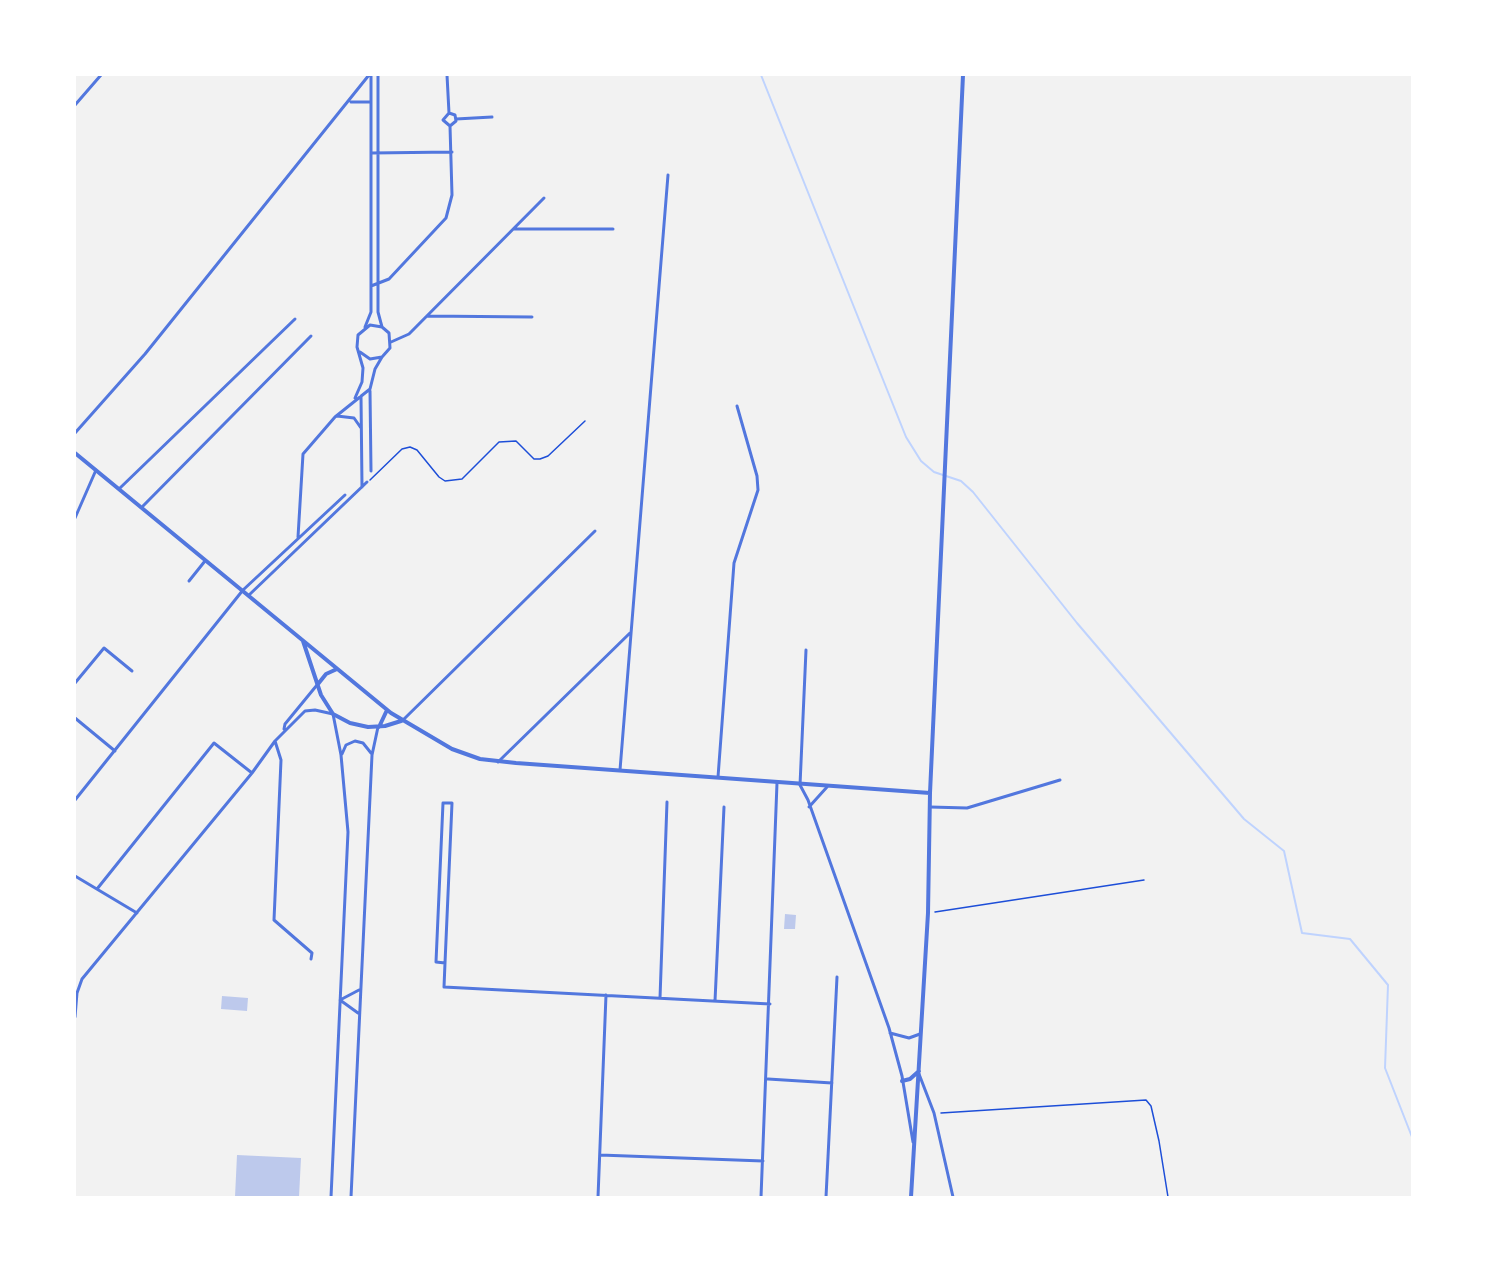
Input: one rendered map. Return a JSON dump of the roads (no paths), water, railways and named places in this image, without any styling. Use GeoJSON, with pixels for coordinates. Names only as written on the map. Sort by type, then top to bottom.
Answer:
{"type":"FeatureCollection","features":[{"type":"Feature","properties":{"kind":"street"},"geometry":{"type":"LineString","coordinates":[[75,105],[101,75]]}},
{"type":"Feature","properties":{"kind":"street"},"geometry":{"type":"LineString","coordinates":[[75,433],[145,354],[370,75]]}},
{"type":"Feature","properties":{"kind":"street"},"geometry":{"type":"LineString","coordinates":[[355,400],[362,382],[363,368],[356,341],[371,312],[370,75]]}},
{"type":"Feature","properties":{"kind":"street"},"geometry":{"type":"LineString","coordinates":[[378,75],[378,316],[382,327],[389,333],[391,342]]}},
{"type":"Feature","properties":{"kind":"street"},"geometry":{"type":"LineString","coordinates":[[447,75],[449,113],[443,120],[450,126]]}},
{"type":"Feature","properties":{"kind":"street"},"geometry":{"type":"LineString","coordinates":[[910,1197],[928,913],[930,793],[963,75]]}},
{"type":"Feature","properties":{"kind":"street"},"geometry":{"type":"LineString","coordinates":[[350,102],[371,102]]}},
{"type":"Feature","properties":{"kind":"street"},"geometry":{"type":"LineString","coordinates":[[449,113],[456,118],[492,117]]}},
{"type":"Feature","properties":{"kind":"street"},"geometry":{"type":"LineString","coordinates":[[371,286],[389,279],[446,218],[452,195],[450,126],[456,118]]}},
{"type":"Feature","properties":{"kind":"street"},"geometry":{"type":"LineString","coordinates":[[372,153],[452,152]]}},
{"type":"Feature","properties":{"kind":"street"},"geometry":{"type":"LineString","coordinates":[[619,772],[668,175]]}},
{"type":"Feature","properties":{"kind":"street"},"geometry":{"type":"LineString","coordinates":[[371,471],[370,390],[375,369],[391,342],[406,336],[544,198]]}},
{"type":"Feature","properties":{"kind":"street"},"geometry":{"type":"LineString","coordinates":[[514,229],[612,229]]}},
{"type":"Feature","properties":{"kind":"street"},"geometry":{"type":"LineString","coordinates":[[427,316],[532,317]]}},
{"type":"Feature","properties":{"kind":"street"},"geometry":{"type":"LineString","coordinates":[[120,488],[295,319]]}},
{"type":"Feature","properties":{"kind":"street"},"geometry":{"type":"LineString","coordinates":[[365,327],[382,327]]}},
{"type":"Feature","properties":{"kind":"street"},"geometry":{"type":"LineString","coordinates":[[143,506],[311,336]]}},
{"type":"Feature","properties":{"kind":"street"},"geometry":{"type":"LineString","coordinates":[[360,352],[370,359],[382,357]]}},
{"type":"Feature","properties":{"kind":"street"},"geometry":{"type":"LineString","coordinates":[[298,539],[303,454],[335,417],[370,390]]}},
{"type":"Feature","properties":{"kind":"street"},"geometry":{"type":"LineString","coordinates":[[361,396],[362,487]]}},
{"type":"Feature","properties":{"kind":"street"},"geometry":{"type":"LineString","coordinates":[[718,779],[734,563],[758,490],[757,476],[737,406]]}},
{"type":"Feature","properties":{"kind":"street"},"geometry":{"type":"LineString","coordinates":[[335,417],[351,417],[361,428]]}},
{"type":"Feature","properties":{"kind":"street"},"geometry":{"type":"LineString","coordinates":[[75,453],[143,506],[387,710],[452,749],[498,762],[930,793]]}},
{"type":"Feature","properties":{"kind":"street"},"geometry":{"type":"LineString","coordinates":[[362,456],[371,456]]}},
{"type":"Feature","properties":{"kind":"street"},"geometry":{"type":"LineString","coordinates":[[75,518],[96,470]]}},
{"type":"Feature","properties":{"kind":"street"},"geometry":{"type":"LineString","coordinates":[[249,595],[367,482]]}},
{"type":"Feature","properties":{"kind":"street"},"geometry":{"type":"LineString","coordinates":[[75,800],[243,590],[345,495]]}},
{"type":"Feature","properties":{"kind":"street"},"geometry":{"type":"LineString","coordinates":[[75,1017],[77,993],[82,979],[284,731],[307,710],[333,714],[352,724],[378,728],[402,721],[595,531]]}},
{"type":"Feature","properties":{"kind":"street"},"geometry":{"type":"LineString","coordinates":[[189,580],[207,559]]}},
{"type":"Feature","properties":{"kind":"street"},"geometry":{"type":"LineString","coordinates":[[498,762],[632,632]]}},
{"type":"Feature","properties":{"kind":"street"},"geometry":{"type":"LineString","coordinates":[[301,638],[318,684],[333,714],[341,755],[348,832],[331,1197]]}},
{"type":"Feature","properties":{"kind":"street"},"geometry":{"type":"LineString","coordinates":[[75,683],[104,648],[132,670]]}},
{"type":"Feature","properties":{"kind":"street"},"geometry":{"type":"LineString","coordinates":[[806,650],[800,785],[890,1034],[902,1081],[913,1143]]}},
{"type":"Feature","properties":{"kind":"street"},"geometry":{"type":"LineString","coordinates":[[284,731],[285,724],[326,674],[338,669]]}},
{"type":"Feature","properties":{"kind":"street"},"geometry":{"type":"LineString","coordinates":[[351,1197],[359,990],[372,754],[378,728],[387,710]]}},
{"type":"Feature","properties":{"kind":"street"},"geometry":{"type":"LineString","coordinates":[[75,718],[115,751]]}},
{"type":"Feature","properties":{"kind":"street"},"geometry":{"type":"LineString","coordinates":[[275,741],[281,760],[274,920],[312,953],[311,959]]}},
{"type":"Feature","properties":{"kind":"street"},"geometry":{"type":"LineString","coordinates":[[341,755],[346,745],[355,741],[365,744],[372,754]]}},
{"type":"Feature","properties":{"kind":"street"},"geometry":{"type":"LineString","coordinates":[[97,889],[214,743],[252,773]]}},
{"type":"Feature","properties":{"kind":"street"},"geometry":{"type":"LineString","coordinates":[[930,807],[971,807],[1060,780]]}},
{"type":"Feature","properties":{"kind":"street"},"geometry":{"type":"LineString","coordinates":[[761,1197],[777,783]]}},
{"type":"Feature","properties":{"kind":"street"},"geometry":{"type":"LineString","coordinates":[[809,807],[827,787]]}},
{"type":"Feature","properties":{"kind":"street"},"geometry":{"type":"LineString","coordinates":[[660,998],[667,802]]}},
{"type":"Feature","properties":{"kind":"street"},"geometry":{"type":"LineString","coordinates":[[445,963],[436,962],[442,803],[452,803],[444,987],[770,1004]]}},
{"type":"Feature","properties":{"kind":"street"},"geometry":{"type":"LineString","coordinates":[[715,1001],[724,807]]}},
{"type":"Feature","properties":{"kind":"street"},"geometry":{"type":"LineString","coordinates":[[75,876],[137,914]]}},
{"type":"Feature","properties":{"kind":"street"},"geometry":{"type":"LineString","coordinates":[[826,1197],[837,977]]}},
{"type":"Feature","properties":{"kind":"street"},"geometry":{"type":"LineString","coordinates":[[340,1000],[359,990]]}},
{"type":"Feature","properties":{"kind":"street"},"geometry":{"type":"LineString","coordinates":[[598,1197],[606,995]]}},
{"type":"Feature","properties":{"kind":"street"},"geometry":{"type":"LineString","coordinates":[[340,1000],[358,1013]]}},
{"type":"Feature","properties":{"kind":"street"},"geometry":{"type":"LineString","coordinates":[[890,1034],[909,1038],[922,1033]]}},
{"type":"Feature","properties":{"kind":"street"},"geometry":{"type":"LineString","coordinates":[[902,1081],[910,1079],[919,1072]]}},
{"type":"Feature","properties":{"kind":"street"},"geometry":{"type":"LineString","coordinates":[[919,1072],[934,1113],[953,1197]]}},
{"type":"Feature","properties":{"kind":"street"},"geometry":{"type":"LineString","coordinates":[[767,1079],[832,1083]]}},
{"type":"Feature","properties":{"kind":"street"},"geometry":{"type":"LineString","coordinates":[[600,1155],[763,1161]]}},
{"type":"Feature","properties":{"kind":"waterway"},"geometry":{"type":"LineString","coordinates":[[761,75],[906,437],[921,461],[934,472],[961,481],[973,492],[1077,623],[1244,819],[1284,851],[1302,933],[1350,939],[1388,985],[1385,1068],[1412,1137]]}}]}
